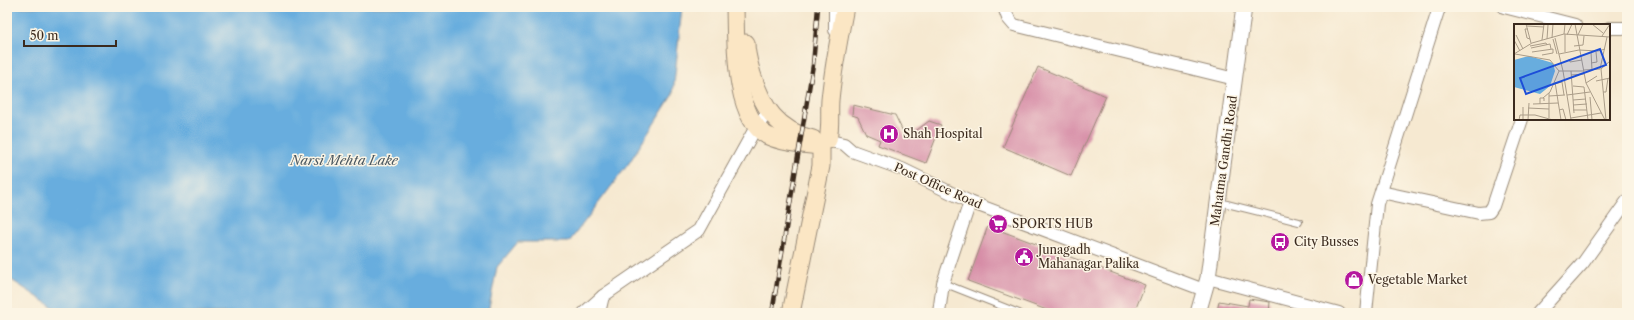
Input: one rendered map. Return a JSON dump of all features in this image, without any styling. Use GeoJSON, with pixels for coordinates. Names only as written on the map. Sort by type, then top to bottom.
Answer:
{"type":"FeatureCollection","features":[{"type":"Feature","properties":{"kind":"main road"},"geometry":{"type":"LineString","coordinates":[[736,7],[736,53],[741,90],[748,112],[756,127],[767,135],[782,141],[823,144]]}},
{"type":"Feature","properties":{"kind":"main road"},"geometry":{"type":"LineString","coordinates":[[744,7],[746,53],[758,92],[769,111],[777,121],[788,128],[823,144]]}},
{"type":"Feature","properties":{"kind":"main road"},"geometry":{"type":"LineString","coordinates":[[791,313],[821,166],[833,67],[845,7]]}},
{"type":"Feature","properties":{"kind":"street"},"geometry":{"type":"LineString","coordinates":[[833,67],[835,7]]}},
{"type":"Feature","properties":{"kind":"street"},"geometry":{"type":"LineString","coordinates":[[1004,7],[1008,18],[1014,25],[1235,79]]}},
{"type":"Feature","properties":{"kind":"street","name":"Mahatma Gandhi Road"},"geometry":{"type":"LineString","coordinates":[[1198,313],[1206,284],[1219,202],[1244,7]]}},
{"type":"Feature","properties":{"kind":"street"},"geometry":{"type":"LineString","coordinates":[[1366,313],[1377,204],[1438,11],[1441,7]]}},
{"type":"Feature","properties":{"kind":"street"},"geometry":{"type":"LineString","coordinates":[[1504,7],[1554,22],[1568,24]]}},
{"type":"Feature","properties":{"kind":"street"},"geometry":{"type":"LineString","coordinates":[[1610,28],[1627,28]]}},
{"type":"Feature","properties":{"kind":"street"},"geometry":{"type":"LineString","coordinates":[[584,313],[602,296],[699,230],[756,127],[769,111]]}},
{"type":"Feature","properties":{"kind":"street"},"geometry":{"type":"LineString","coordinates":[[1381,192],[1479,213],[1489,212],[1493,206],[1522,120]]}},
{"type":"Feature","properties":{"kind":"street","name":"Post Office Road"},"geometry":{"type":"LineString","coordinates":[[823,144],[843,152],[852,151],[902,169],[970,202],[1206,284],[1339,313]]}},
{"type":"Feature","properties":{"kind":"street"},"geometry":{"type":"LineString","coordinates":[[1538,313],[1583,263],[1627,201]]}},
{"type":"Feature","properties":{"kind":"street"},"geometry":{"type":"LineString","coordinates":[[939,313],[944,283],[970,202]]}},
{"type":"Feature","properties":{"kind":"street"},"geometry":{"type":"LineString","coordinates":[[599,313],[602,296]]}},
{"type":"Feature","properties":{"kind":"lane"},"geometry":{"type":"LineString","coordinates":[[1219,202],[1299,222]]}},
{"type":"Feature","properties":{"kind":"lane"},"geometry":{"type":"LineString","coordinates":[[944,283],[1019,313]]}},
{"type":"Feature","properties":{"kind":"water","name":"Narsi Mehta Lake"},"geometry":{"type":"Polygon","coordinates":[[[7,7],[682,7],[673,94],[629,163],[569,242],[518,242],[497,267],[488,313],[62,313],[7,277],[7,7]]]}},
{"type":"Feature","properties":{"kind":"building"},"geometry":{"type":"Polygon","coordinates":[[[1038,67],[1106,96],[1071,176],[1003,147],[1038,67]]]}},
{"type":"Feature","properties":{"kind":"building"},"geometry":{"type":"Polygon","coordinates":[[[853,105],[895,115],[906,138],[929,121],[941,125],[926,163],[878,145],[880,140],[866,134],[858,117],[852,115],[853,105]]]}},
{"type":"Feature","properties":{"kind":"building","name":"Junagadh Mahanagar Palika"},"geometry":{"type":"Polygon","coordinates":[[[988,226],[1145,285],[1134,313],[1055,313],[968,281],[988,226]]]}},
{"type":"Feature","properties":{"kind":"building"},"geometry":{"type":"Polygon","coordinates":[[[1249,299],[1270,302],[1269,313],[1217,313],[1219,301],[1248,306],[1249,299]]]}},
{"type":"Feature","properties":{"kind":"railway"},"geometry":{"type":"LineString","coordinates":[[772,313],[813,65],[818,7]]}},
{"type":"Feature","properties":{"kind":"place","name":"Shah Hospital"},"geometry":{"type":"Point","coordinates":[889,134]}},
{"type":"Feature","properties":{"kind":"place","name":"SPORTS HUB"},"geometry":{"type":"Point","coordinates":[998,224]}},
{"type":"Feature","properties":{"kind":"place","name":"City Busses"},"geometry":{"type":"Point","coordinates":[1280,242]}},
{"type":"Feature","properties":{"kind":"place","name":"Junagadh Mahanagar Palika"},"geometry":{"type":"Point","coordinates":[1024,257]}},
{"type":"Feature","properties":{"kind":"place","name":"Vegetable Market"},"geometry":{"type":"Point","coordinates":[1354,280]}}]}
